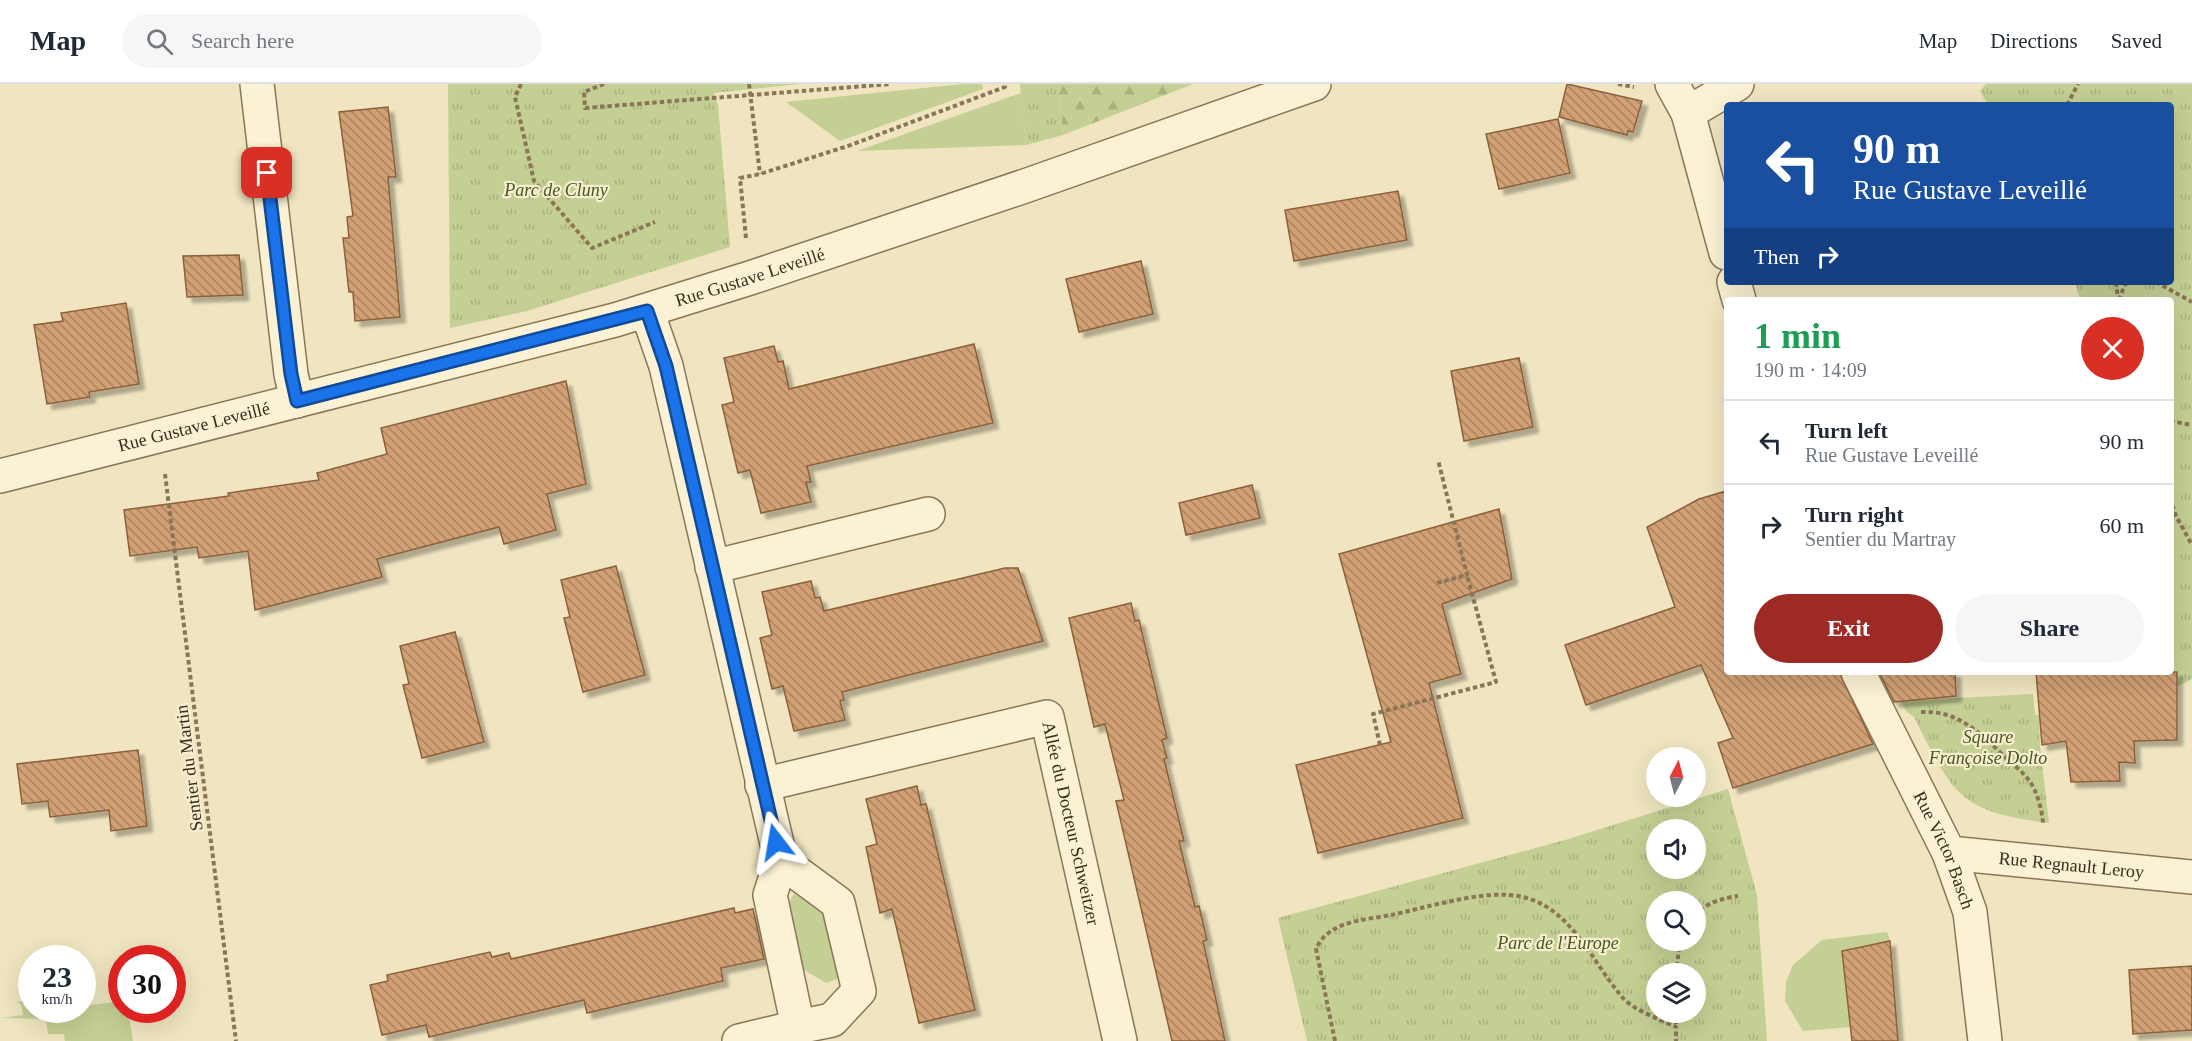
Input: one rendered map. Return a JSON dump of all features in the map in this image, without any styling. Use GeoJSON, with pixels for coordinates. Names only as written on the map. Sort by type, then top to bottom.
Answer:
{"type":"FeatureCollection","features":[{"type":"Feature","properties":{"kind":"street"},"geometry":{"type":"LineString","coordinates":[[257,84],[291,374],[297,401]]}},
{"type":"Feature","properties":{"kind":"street","name":"Rue Gustave Leveillé"},"geometry":{"type":"LineString","coordinates":[[0,476],[647,311],[1036,182],[1314,84]]}},
{"type":"Feature","properties":{"kind":"street"},"geometry":{"type":"LineString","coordinates":[[1672,84],[1688,113],[1724,246]]}},
{"type":"Feature","properties":{"kind":"street"},"geometry":{"type":"LineString","coordinates":[[1688,113],[1737,84]]}},
{"type":"Feature","properties":{"kind":"street"},"geometry":{"type":"LineString","coordinates":[[647,311],[666,366],[781,861],[770,895],[798,1027]]}},
{"type":"Feature","properties":{"kind":"street"},"geometry":{"type":"LineString","coordinates":[[712,567],[928,514]]}},
{"type":"Feature","properties":{"kind":"street","name":"Rue Victor Basch"},"geometry":{"type":"LineString","coordinates":[[1859,675],[1950,853],[1970,912],[1985,1041]]}},
{"type":"Feature","properties":{"kind":"street","name":"Allée du Docteur Schweitzer"},"geometry":{"type":"LineString","coordinates":[[762,785],[1047,717],[1120,1041]]}},
{"type":"Feature","properties":{"kind":"street","name":"Rue Regnault Leroy"},"geometry":{"type":"LineString","coordinates":[[1950,853],[2192,878]]}},
{"type":"Feature","properties":{"kind":"street"},"geometry":{"type":"LineString","coordinates":[[739,1041],[832,1020],[859,991],[838,903],[781,861]]}},
{"type":"Feature","properties":{"kind":"path"},"geometry":{"type":"LineString","coordinates":[[521,84],[515,97],[534,182],[592,248],[655,222]]}},
{"type":"Feature","properties":{"kind":"path"},"geometry":{"type":"LineString","coordinates":[[604,84],[584,92],[585,108],[891,84]]}},
{"type":"Feature","properties":{"kind":"path"},"geometry":{"type":"LineString","coordinates":[[749,84],[760,174]]}},
{"type":"Feature","properties":{"kind":"path"},"geometry":{"type":"LineString","coordinates":[[746,242],[740,178],[760,174],[848,146],[1005,87],[1005,84]]}},
{"type":"Feature","properties":{"kind":"path"},"geometry":{"type":"LineString","coordinates":[[2069,102],[2078,84]]}},
{"type":"Feature","properties":{"kind":"path"},"geometry":{"type":"LineString","coordinates":[[2161,285],[2192,302]]}},
{"type":"Feature","properties":{"kind":"path"},"geometry":{"type":"LineString","coordinates":[[2174,422],[2192,425]]}},
{"type":"Feature","properties":{"kind":"path"},"geometry":{"type":"LineString","coordinates":[[1380,745],[1373,714],[1496,682],[1438,460]]}},
{"type":"Feature","properties":{"kind":"path","name":"Sentier du Martin"},"geometry":{"type":"LineString","coordinates":[[168,492],[236,1041]]}},
{"type":"Feature","properties":{"kind":"path"},"geometry":{"type":"LineString","coordinates":[[2174,510],[2192,544]]}},
{"type":"Feature","properties":{"kind":"path"},"geometry":{"type":"LineString","coordinates":[[1437,583],[1467,575]]}},
{"type":"Feature","properties":{"kind":"path"},"geometry":{"type":"LineString","coordinates":[[1916,712],[1934,711],[1954,717],[1977,729],[2030,781],[2042,814],[2043,827]]}},
{"type":"Feature","properties":{"kind":"path"},"geometry":{"type":"LineString","coordinates":[[1335,1041],[1316,949],[1322,937],[1343,924],[1482,897],[1508,895],[1533,900],[1556,913],[1575,929],[1625,1001],[1676,1027]]}},
{"type":"Feature","properties":{"kind":"path"},"geometry":{"type":"LineString","coordinates":[[1706,907],[1722,899],[1738,896]]}},
{"type":"Feature","properties":{"kind":"path"},"geometry":{"type":"LineString","coordinates":[[1676,1023],[1676,1041]]}},
{"type":"Feature","properties":{"kind":"green space","name":"Parc de Cluny"},"geometry":{"type":"Polygon","coordinates":[[[448,84],[799,84],[714,93],[718,105],[730,247],[527,311],[450,328],[448,84]]]}},
{"type":"Feature","properties":{"kind":"green space"},"geometry":{"type":"Polygon","coordinates":[[[982,84],[983,89],[840,141],[786,102],[982,84]]]}},
{"type":"Feature","properties":{"kind":"green space"},"geometry":{"type":"Polygon","coordinates":[[[1020,84],[1058,84],[1063,135],[1026,145],[1020,84]]]}},
{"type":"Feature","properties":{"kind":"green space"},"geometry":{"type":"Polygon","coordinates":[[[1058,84],[1193,84],[1063,135],[1058,84]]]}},
{"type":"Feature","properties":{"kind":"green space"},"geometry":{"type":"Polygon","coordinates":[[[1986,84],[2192,84],[2192,679],[2178,686],[2174,672],[2174,297],[2079,297],[2076,285],[2174,285],[2174,102],[1986,102],[1980,91],[1986,84]]]}},
{"type":"Feature","properties":{"kind":"green space"},"geometry":{"type":"Polygon","coordinates":[[[1021,93],[1026,145],[857,151],[1021,93]]]}},
{"type":"Feature","properties":{"kind":"green space","name":"Square Françoise Dolto"},"geometry":{"type":"Polygon","coordinates":[[[2033,694],[2035,715],[2039,715],[2040,746],[2049,823],[1995,813],[1962,795],[1939,764],[1914,717],[1907,712],[1900,701],[2033,694]]]}},
{"type":"Feature","properties":{"kind":"green space","name":"Parc de l'Europe"},"geometry":{"type":"Polygon","coordinates":[[[1728,789],[1757,895],[1767,1041],[1307,1041],[1278,918],[1565,840],[1670,807],[1706,807],[1706,796],[1728,789]]]}},
{"type":"Feature","properties":{"kind":"green space"},"geometry":{"type":"Polygon","coordinates":[[[794,894],[825,912],[842,977],[826,983],[799,967],[786,908],[794,894]]]}},
{"type":"Feature","properties":{"kind":"green space"},"geometry":{"type":"Polygon","coordinates":[[[1887,932],[1890,941],[1842,951],[1851,1027],[1803,1031],[1785,1001],[1786,982],[1793,965],[1822,940],[1887,932]]]}},
{"type":"Feature","properties":{"kind":"green space"},"geometry":{"type":"Polygon","coordinates":[[[108,1003],[108,1023],[130,1023],[133,1041],[65,1041],[64,1034],[48,1034],[47,1023],[96,1023],[96,1004],[108,1003]]]}},
{"type":"Feature","properties":{"kind":"building"},"geometry":{"type":"Polygon","coordinates":[[[1567,84],[1642,101],[1633,132],[1628,131],[1627,135],[1559,117],[1567,84]]]}},
{"type":"Feature","properties":{"kind":"building"},"geometry":{"type":"Polygon","coordinates":[[[388,107],[396,177],[388,177],[400,317],[355,321],[353,292],[349,292],[343,238],[349,238],[347,217],[353,216],[339,112],[388,107]]]}},
{"type":"Feature","properties":{"kind":"building"},"geometry":{"type":"Polygon","coordinates":[[[1558,119],[1570,173],[1499,189],[1486,134],[1558,119]]]}},
{"type":"Feature","properties":{"kind":"building"},"geometry":{"type":"Polygon","coordinates":[[[1398,191],[1407,240],[1294,261],[1285,210],[1398,191]]]}},
{"type":"Feature","properties":{"kind":"building"},"geometry":{"type":"Polygon","coordinates":[[[239,255],[243,295],[187,297],[183,256],[239,255]]]}},
{"type":"Feature","properties":{"kind":"building"},"geometry":{"type":"Polygon","coordinates":[[[1141,261],[1153,314],[1079,332],[1066,279],[1141,261]]]}},
{"type":"Feature","properties":{"kind":"building"},"geometry":{"type":"Polygon","coordinates":[[[126,303],[139,384],[89,392],[90,397],[47,404],[34,325],[63,321],[61,313],[126,303]]]}},
{"type":"Feature","properties":{"kind":"building"},"geometry":{"type":"Polygon","coordinates":[[[974,344],[993,423],[807,466],[811,482],[806,482],[811,502],[761,513],[750,470],[738,473],[722,405],[734,402],[724,358],[774,346],[778,362],[783,361],[789,389],[974,344]]]}},
{"type":"Feature","properties":{"kind":"building"},"geometry":{"type":"Polygon","coordinates":[[[1519,358],[1533,427],[1464,441],[1451,371],[1519,358]]]}},
{"type":"Feature","properties":{"kind":"building"},"geometry":{"type":"Polygon","coordinates":[[[566,381],[586,484],[547,494],[556,530],[504,544],[499,527],[377,559],[382,577],[255,610],[248,551],[199,558],[197,547],[130,556],[124,510],[229,496],[228,493],[319,480],[317,473],[387,454],[381,428],[566,381]]]}},
{"type":"Feature","properties":{"kind":"building"},"geometry":{"type":"Polygon","coordinates":[[[1252,485],[1260,518],[1186,535],[1179,503],[1252,485]]]}},
{"type":"Feature","properties":{"kind":"building"},"geometry":{"type":"Polygon","coordinates":[[[1724,492],[1724,675],[1840,675],[1873,744],[1733,788],[1718,743],[1733,738],[1701,665],[1586,705],[1565,645],[1675,607],[1647,527],[1699,499],[1724,492]]]}},
{"type":"Feature","properties":{"kind":"building"},"geometry":{"type":"Polygon","coordinates":[[[1499,509],[1512,579],[1442,604],[1461,674],[1429,683],[1463,818],[1318,853],[1296,765],[1391,742],[1339,554],[1499,509]]]}},
{"type":"Feature","properties":{"kind":"building"},"geometry":{"type":"Polygon","coordinates":[[[616,566],[645,675],[583,692],[564,618],[570,617],[561,580],[616,566]]]}},
{"type":"Feature","properties":{"kind":"building"},"geometry":{"type":"Polygon","coordinates":[[[1005,568],[1018,568],[1043,641],[842,692],[844,700],[840,701],[845,720],[794,731],[783,686],[772,689],[760,638],[772,635],[762,592],[811,581],[815,598],[820,597],[824,611],[1005,568]]]}},
{"type":"Feature","properties":{"kind":"building"},"geometry":{"type":"Polygon","coordinates":[[[1131,603],[1135,621],[1139,620],[1167,738],[1162,740],[1167,758],[1164,759],[1184,841],[1179,841],[1195,907],[1199,906],[1207,940],[1203,941],[1225,1041],[1172,1041],[1116,801],[1124,800],[1105,724],[1094,727],[1069,618],[1131,603]]]}},
{"type":"Feature","properties":{"kind":"building"},"geometry":{"type":"Polygon","coordinates":[[[455,632],[484,742],[422,758],[403,685],[409,684],[400,646],[455,632]]]}},
{"type":"Feature","properties":{"kind":"building"},"geometry":{"type":"Polygon","coordinates":[[[2174,672],[2177,672],[2177,740],[2134,741],[2135,763],[2119,762],[2120,781],[2071,782],[2066,741],[2042,745],[2036,675],[2174,675],[2174,672]]]}},
{"type":"Feature","properties":{"kind":"building"},"geometry":{"type":"Polygon","coordinates":[[[1880,675],[1955,675],[1956,696],[1894,702],[1880,675]]]}},
{"type":"Feature","properties":{"kind":"building"},"geometry":{"type":"Polygon","coordinates":[[[138,750],[147,826],[111,831],[109,810],[50,817],[48,801],[22,804],[17,764],[138,750]]]}},
{"type":"Feature","properties":{"kind":"building"},"geometry":{"type":"Polygon","coordinates":[[[917,786],[921,805],[926,804],[975,1010],[919,1023],[892,909],[880,913],[866,847],[877,844],[866,799],[917,786]]]}},
{"type":"Feature","properties":{"kind":"building"},"geometry":{"type":"Polygon","coordinates":[[[734,908],[735,913],[753,909],[764,959],[721,968],[723,981],[587,1013],[584,1000],[429,1037],[426,1025],[382,1035],[370,985],[388,981],[387,975],[490,952],[492,957],[509,953],[511,959],[734,908]]]}},
{"type":"Feature","properties":{"kind":"building"},"geometry":{"type":"Polygon","coordinates":[[[1890,941],[1898,1041],[1852,1041],[1842,951],[1890,941]]]}},
{"type":"Feature","properties":{"kind":"building"},"geometry":{"type":"Polygon","coordinates":[[[2192,966],[2192,1030],[2133,1034],[2129,970],[2192,966]]]}},
{"type":"Feature","properties":{"kind":"route"},"geometry":{"type":"LineString","coordinates":[[267,173],[291,374],[297,401],[647,311],[666,366],[776,842]]}}]}
